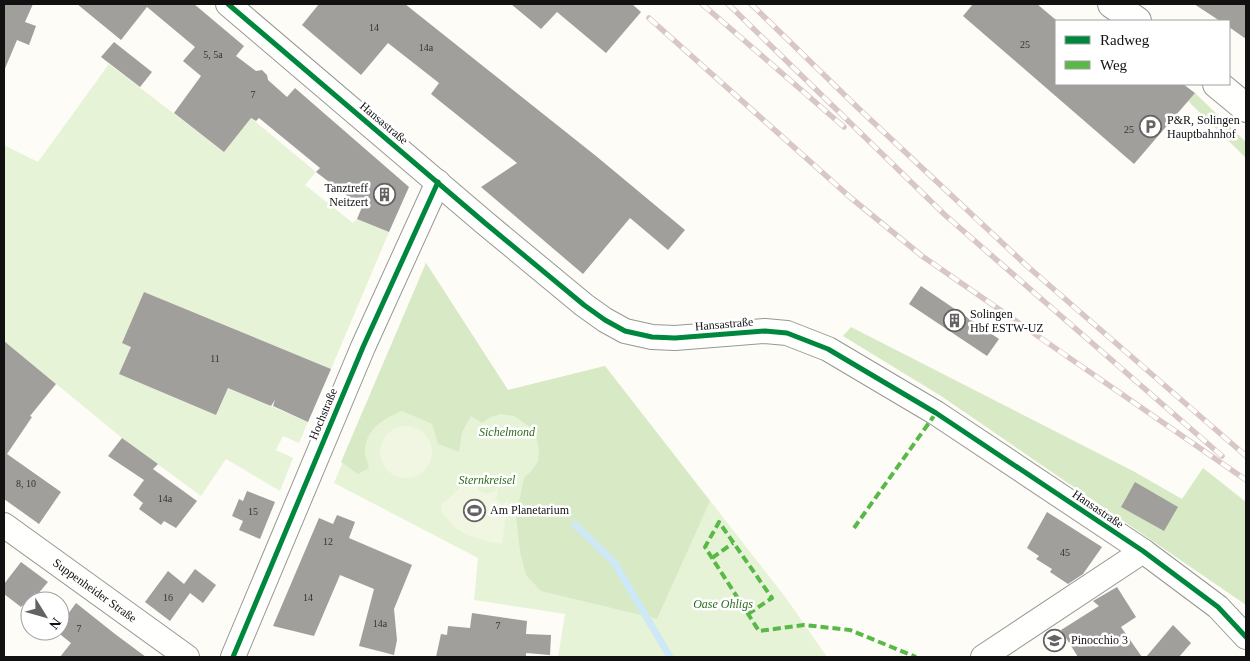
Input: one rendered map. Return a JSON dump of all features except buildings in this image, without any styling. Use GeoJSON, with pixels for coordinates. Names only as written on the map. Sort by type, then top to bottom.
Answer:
{"type":"FeatureCollection","features":[{"type":"Feature","properties":{"kind":"street","name":"Hansastraße"},"geometry":{"type":"LineString","coordinates":[[228,4],[485,223],[584,305],[605,320],[625,331],[652,337],[675,338],[765,331],[787,333],[811,341],[842,357],[936,413],[1143,551],[1218,607],[1246,637]]}},
{"type":"Feature","properties":{"kind":"street"},"geometry":{"type":"LineString","coordinates":[[1112,4],[1136,20]]}},
{"type":"Feature","properties":{"kind":"street"},"geometry":{"type":"LineString","coordinates":[[1136,4],[1159,20]]}},
{"type":"Feature","properties":{"kind":"street"},"geometry":{"type":"LineString","coordinates":[[1230,78],[1246,92]]}},
{"type":"Feature","properties":{"kind":"street"},"geometry":{"type":"LineString","coordinates":[[1218,85],[1246,108]]}},
{"type":"Feature","properties":{"kind":"street","name":"Hochstraße"},"geometry":{"type":"LineString","coordinates":[[233,657],[363,347],[438,182]]}},
{"type":"Feature","properties":{"kind":"street","name":"Suppenheider Straße"},"geometry":{"type":"LineString","coordinates":[[4,525],[187,657]]}},
{"type":"Feature","properties":{"kind":"street"},"geometry":{"type":"LineString","coordinates":[[983,657],[1143,551]]}},
{"type":"Feature","properties":{"kind":"green space"},"geometry":{"type":"Polygon","coordinates":[[[109,64],[224,152],[251,118],[316,172],[305,185],[353,223],[357,219],[389,232],[331,369],[144,292],[131,347],[119,374],[216,415],[228,388],[308,422],[299,443],[283,436],[276,450],[293,458],[280,491],[226,459],[201,496],[122,438],[4,341],[4,145],[38,162],[109,64]]]}},
{"type":"Feature","properties":{"kind":"green space"},"geometry":{"type":"Polygon","coordinates":[[[1195,93],[1246,142],[1246,158],[1188,101],[1195,93]]]}},
{"type":"Feature","properties":{"kind":"green space"},"geometry":{"type":"Polygon","coordinates":[[[426,263],[508,390],[605,366],[786,598],[827,657],[558,657],[565,614],[474,600],[478,558],[334,483],[426,263]]]}},
{"type":"Feature","properties":{"kind":"green space"},"geometry":{"type":"Polygon","coordinates":[[[426,263],[508,390],[605,366],[710,501],[657,619],[541,591],[526,575],[520,552],[516,516],[524,478],[538,461],[539,450],[533,429],[514,416],[501,414],[491,417],[482,423],[471,416],[462,432],[459,452],[438,444],[432,424],[402,411],[378,424],[370,434],[365,450],[369,468],[358,474],[341,462],[426,263]]]}},
{"type":"Feature","properties":{"kind":"green space"},"geometry":{"type":"Polygon","coordinates":[[[851,327],[1133,471],[1182,499],[1203,468],[1246,502],[1246,605],[941,396],[843,336],[851,327]]]}},
{"type":"Feature","properties":{"kind":"green space"},"geometry":{"type":"Polygon","coordinates":[[[406,426],[416,428],[424,434],[430,442],[432,452],[430,462],[424,470],[416,476],[406,478],[396,476],[388,470],[382,462],[380,452],[382,442],[388,434],[396,428],[406,426]]]}},
{"type":"Feature","properties":{"kind":"green space","name":"Am Planetarium"},"geometry":{"type":"Polygon","coordinates":[[[477,473],[476,484],[481,492],[490,493],[499,486],[497,501],[502,504],[508,501],[502,544],[478,539],[464,533],[452,524],[442,511],[442,504],[477,473]]]}},
{"type":"Feature","properties":{"kind":"waterway"},"geometry":{"type":"LineString","coordinates":[[575,525],[614,562],[670,657]]}},
{"type":"Feature","properties":{"kind":"railway"},"geometry":{"type":"LineString","coordinates":[[702,4],[844,127]]}},
{"type":"Feature","properties":{"kind":"railway"},"geometry":{"type":"LineString","coordinates":[[728,4],[945,215],[1222,456]]}},
{"type":"Feature","properties":{"kind":"railway"},"geometry":{"type":"LineString","coordinates":[[751,4],[858,108],[1027,266],[1246,456]]}},
{"type":"Feature","properties":{"kind":"railway"},"geometry":{"type":"LineString","coordinates":[[649,18],[851,198],[922,256],[1246,480]]}},
{"type":"Feature","properties":{"kind":"marked path"},"geometry":{"type":"LineString","coordinates":[[854,528],[936,413]]}},
{"type":"Feature","properties":{"kind":"marked path"},"geometry":{"type":"LineString","coordinates":[[748,614],[772,598],[719,522],[705,547],[712,558],[759,631],[804,625],[850,630],[916,657]]}},
{"type":"Feature","properties":{"kind":"marked path"},"geometry":{"type":"LineString","coordinates":[[712,558],[733,543]]}},
{"type":"Feature","properties":{"kind":"cycle path"},"geometry":{"type":"LineString","coordinates":[[228,4],[485,223],[584,305],[605,320],[625,331],[652,337],[675,338],[765,331],[787,333],[828,349],[936,413],[1143,551],[1218,607],[1246,637]]}},
{"type":"Feature","properties":{"kind":"cycle path"},"geometry":{"type":"LineString","coordinates":[[233,657],[363,347],[438,182]]}},
{"type":"Feature","properties":{"kind":"place","name":"P&R, Solingen Hauptbahnhof"},"geometry":{"type":"Point","coordinates":[1151,127]}},
{"type":"Feature","properties":{"kind":"place","name":"Tanztreff Neitzert"},"geometry":{"type":"Point","coordinates":[384,195]}},
{"type":"Feature","properties":{"kind":"place","name":"Solingen Hbf ESTW-UZ"},"geometry":{"type":"Point","coordinates":[954,321]}},
{"type":"Feature","properties":{"kind":"place","name":"Am Planetarium"},"geometry":{"type":"Point","coordinates":[474,510]}},
{"type":"Feature","properties":{"kind":"place","name":"Pinocchio 3"},"geometry":{"type":"Point","coordinates":[1055,640]}},
{"type":"Feature","properties":{"kind":"park label","name":"Sichelmond"},"geometry":{"type":"Point","coordinates":[507,432]}},
{"type":"Feature","properties":{"kind":"park label","name":"Sternkreisel"},"geometry":{"type":"Point","coordinates":[487,480]}},
{"type":"Feature","properties":{"kind":"park label","name":"Oase Ohligs"},"geometry":{"type":"Point","coordinates":[723,604]}}]}
